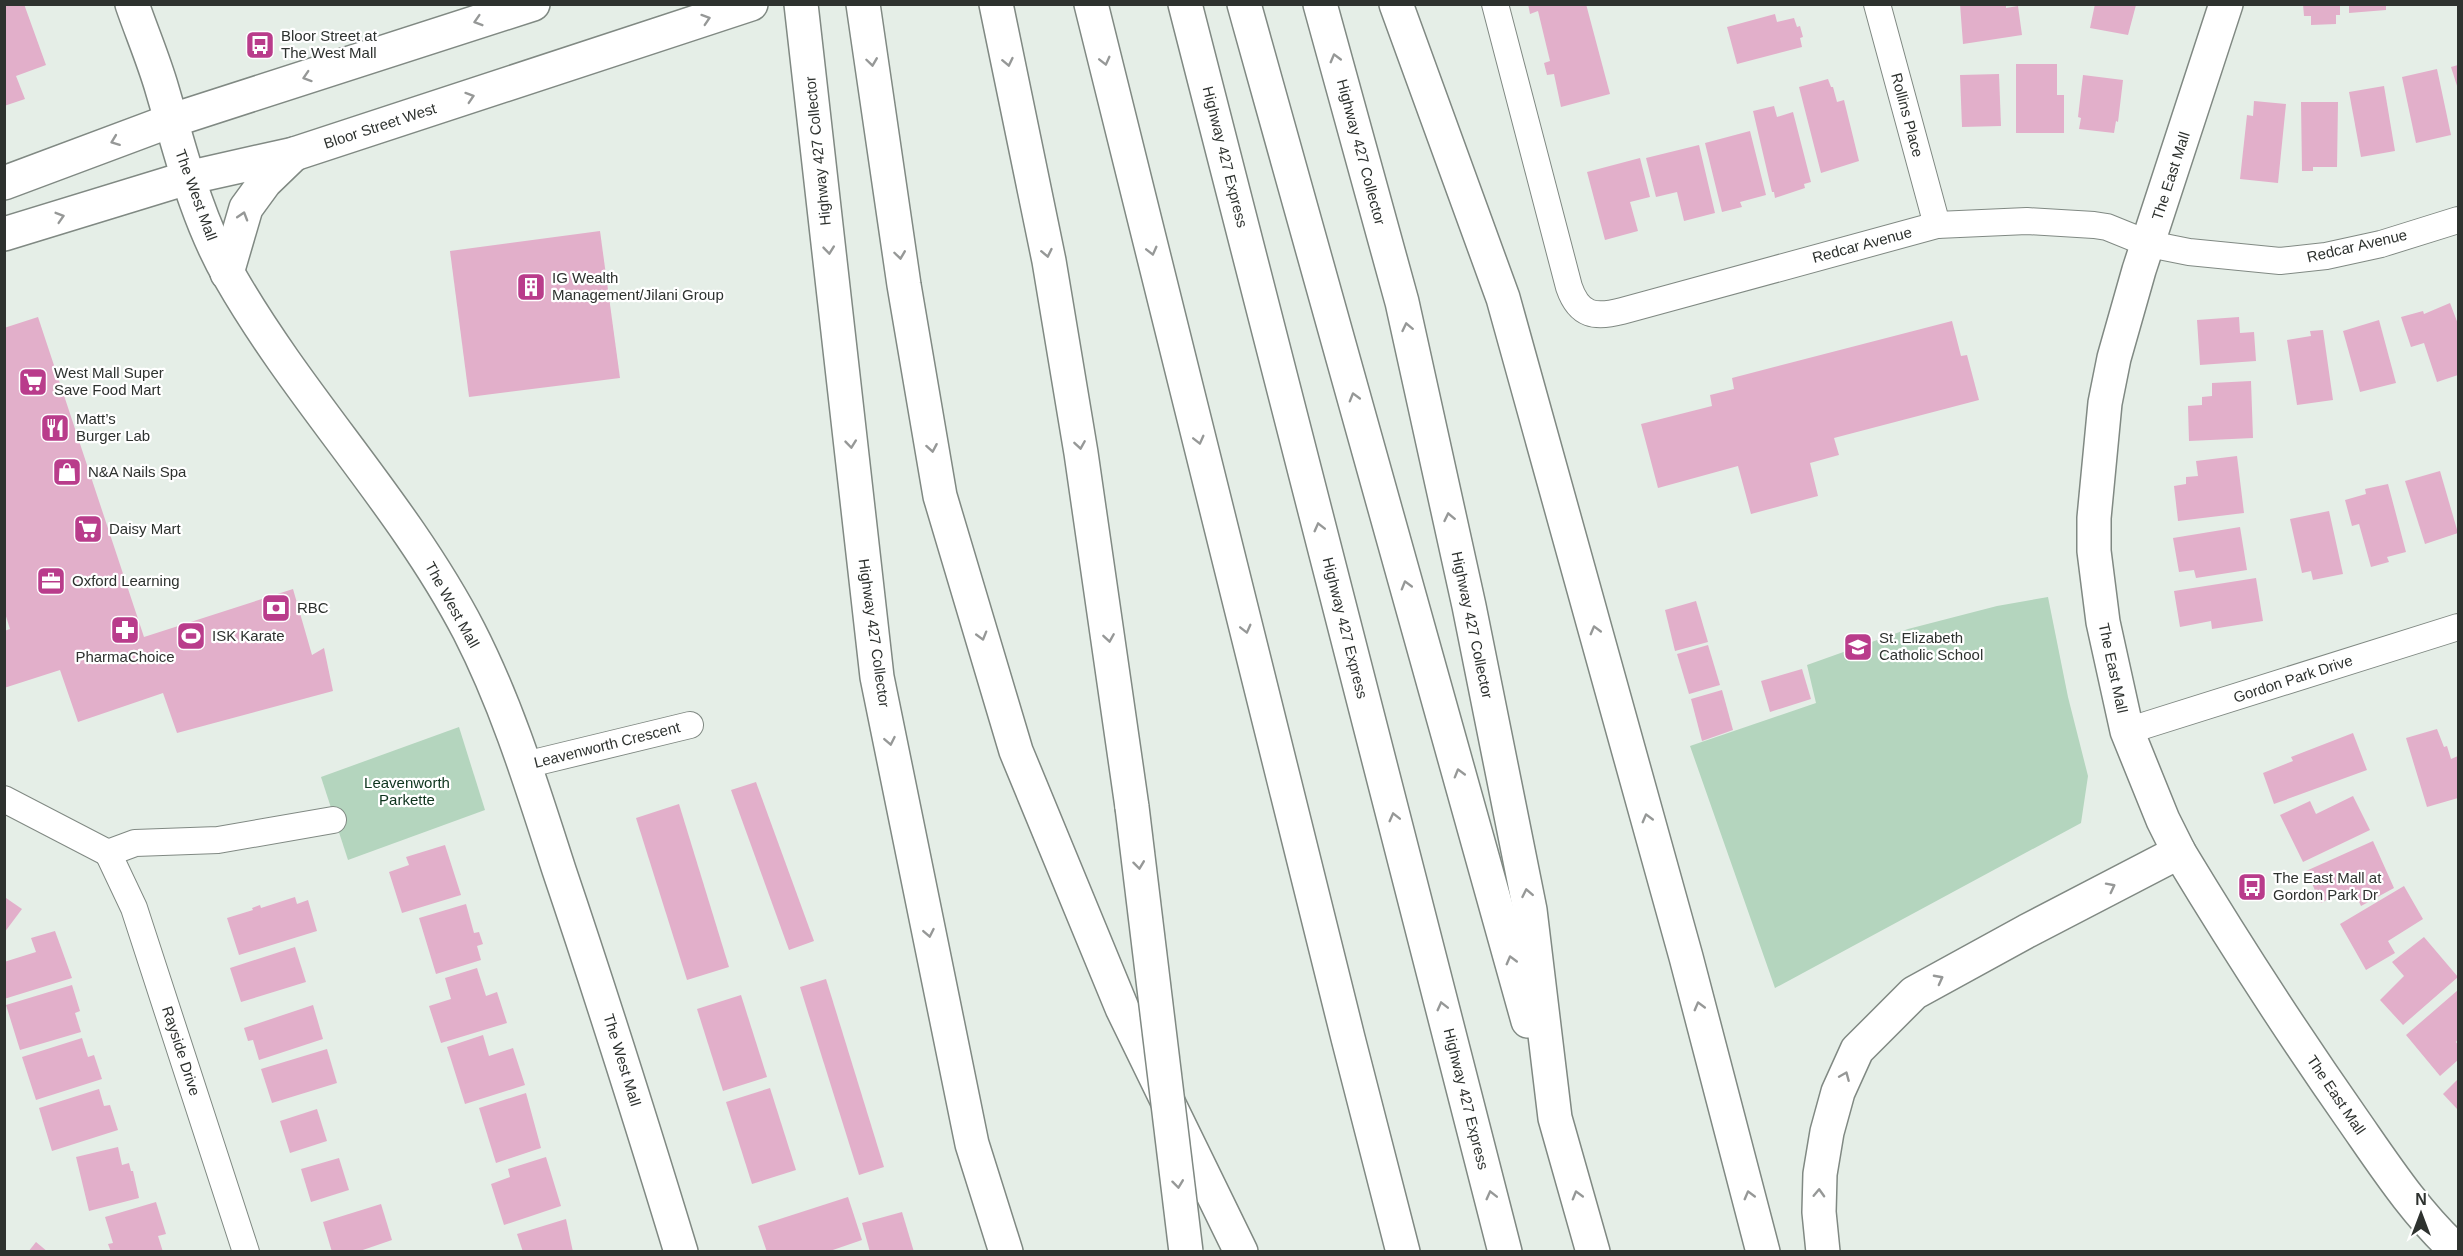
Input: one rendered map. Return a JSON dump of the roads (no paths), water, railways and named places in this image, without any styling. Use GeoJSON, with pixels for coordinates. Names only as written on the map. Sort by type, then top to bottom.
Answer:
{"type":"FeatureCollection","features":[{"type":"Feature","properties":{"kind":"main road","name":"The West Mall"},"geometry":{"type":"LineString","coordinates":[[132,4],[162,90],[187,178],[227,273],[254,318],[438,576],[470,632],[525,765],[609,1018],[681,1251]]}},
{"type":"Feature","properties":{"kind":"main road"},"geometry":{"type":"LineString","coordinates":[[4,183],[170,121],[533,4]]}},
{"type":"Feature","properties":{"kind":"main road","name":"Bloor Street West"},"geometry":{"type":"LineString","coordinates":[[4,234],[187,178],[294,154],[751,4]]}},
{"type":"Feature","properties":{"kind":"main road","name":"Highway 427 Collector"},"geometry":{"type":"LineString","coordinates":[[801,4],[877,677],[972,1144],[1006,1251]]}},
{"type":"Feature","properties":{"kind":"main road"},"geometry":{"type":"LineString","coordinates":[[863,4],[904,285],[940,496],[1016,751],[1122,1008],[1241,1251]]}},
{"type":"Feature","properties":{"kind":"main road"},"geometry":{"type":"LineString","coordinates":[[996,4],[1051,272],[1083,464],[1132,807],[1186,1251]]}},
{"type":"Feature","properties":{"kind":"main road"},"geometry":{"type":"LineString","coordinates":[[1091,4],[1342,1015],[1403,1251]]}},
{"type":"Feature","properties":{"kind":"main road","name":"Highway 427 Express"},"geometry":{"type":"LineString","coordinates":[[1185,4],[1506,1251]]}},
{"type":"Feature","properties":{"kind":"main road"},"geometry":{"type":"LineString","coordinates":[[1244,4],[1555,1118]]}},
{"type":"Feature","properties":{"kind":"main road","name":"Highway 427 Collector"},"geometry":{"type":"LineString","coordinates":[[1320,4],[1402,302],[1469,606],[1530,910],[1555,1118],[1593,1251]]}},
{"type":"Feature","properties":{"kind":"main road"},"geometry":{"type":"LineString","coordinates":[[1396,4],[1503,298],[1686,957],[1763,1251]]}},
{"type":"Feature","properties":{"kind":"main road","name":"The East Mall"},"geometry":{"type":"LineString","coordinates":[[2226,4],[2139,270],[2114,358],[2104,414],[2094,518],[2094,551],[2103,622],[2127,731],[2163,820],[2179,852],[2338,1099],[2391,1175],[2455,1243]]}},
{"type":"Feature","properties":{"kind":"main road"},"geometry":{"type":"LineString","coordinates":[[227,273],[246,208],[265,182],[294,154]]}},
{"type":"Feature","properties":{"kind":"main road"},"geometry":{"type":"LineString","coordinates":[[1823,1251],[1819,1212],[1820,1174],[1827,1132],[1847,1070],[1857,1050],[1864,1042],[1914,993],[2179,852]]}},
{"type":"Feature","properties":{"kind":"street","name":"Redcar Avenue"},"geometry":{"type":"LineString","coordinates":[[1495,4],[1573,299],[1582,309],[1593,315],[1601,316],[1623,311],[1936,225],[2027,221],[2094,225],[2108,227],[2149,244],[2189,252],[2280,261],[2326,256],[2381,244],[2458,220]]}},
{"type":"Feature","properties":{"kind":"street","name":"Rollins Place"},"geometry":{"type":"LineString","coordinates":[[1876,4],[1936,225]]}},
{"type":"Feature","properties":{"kind":"street","name":"Gordon Park Drive"},"geometry":{"type":"LineString","coordinates":[[2127,731],[2458,627]]}},
{"type":"Feature","properties":{"kind":"street","name":"Leavenworth Crescent"},"geometry":{"type":"LineString","coordinates":[[525,765],[690,725]]}},
{"type":"Feature","properties":{"kind":"street"},"geometry":{"type":"LineString","coordinates":[[4,799],[108,853],[135,843],[218,840],[333,820]]}},
{"type":"Feature","properties":{"kind":"street","name":"Rayside Drive"},"geometry":{"type":"LineString","coordinates":[[108,853],[134,908],[246,1251]]}},
{"type":"Feature","properties":{"kind":"place","name":"Bloor Street at The West Mall"},"geometry":{"type":"Point","coordinates":[260,45]}},
{"type":"Feature","properties":{"kind":"place","name":"IG Wealth Management/Jilani Group"},"geometry":{"type":"Point","coordinates":[531,287]}},
{"type":"Feature","properties":{"kind":"place","name":"West Mall Super Save Food Mart"},"geometry":{"type":"Point","coordinates":[33,382]}},
{"type":"Feature","properties":{"kind":"place","name":"Matt’s Burger Lab"},"geometry":{"type":"Point","coordinates":[55,428]}},
{"type":"Feature","properties":{"kind":"place","name":"N&A Nails Spa"},"geometry":{"type":"Point","coordinates":[67,472]}},
{"type":"Feature","properties":{"kind":"place","name":"Daisy Mart"},"geometry":{"type":"Point","coordinates":[88,529]}},
{"type":"Feature","properties":{"kind":"place","name":"Oxford Learning"},"geometry":{"type":"Point","coordinates":[51,581]}},
{"type":"Feature","properties":{"kind":"place","name":"RBC"},"geometry":{"type":"Point","coordinates":[276,608]}},
{"type":"Feature","properties":{"kind":"place","name":"PharmaChoice"},"geometry":{"type":"Point","coordinates":[125,630]}},
{"type":"Feature","properties":{"kind":"place","name":"ISK Karate"},"geometry":{"type":"Point","coordinates":[191,636]}},
{"type":"Feature","properties":{"kind":"place","name":"St. Elizabeth Catholic School"},"geometry":{"type":"Point","coordinates":[1858,647]}},
{"type":"Feature","properties":{"kind":"place","name":"The East Mall at Gordon Park Dr"},"geometry":{"type":"Point","coordinates":[2252,887]}},
{"type":"Feature","properties":{"kind":"park label","name":"Leavenworth Parkette"},"geometry":{"type":"Point","coordinates":[407,792]}}]}
